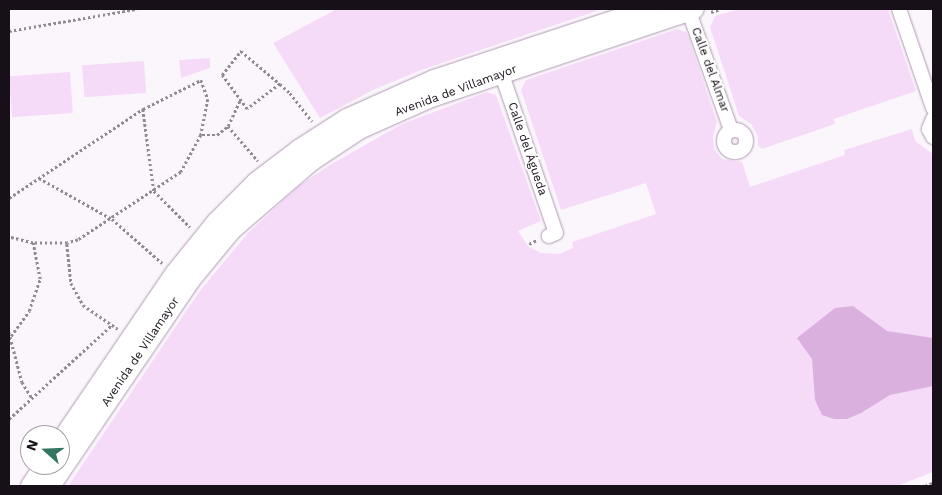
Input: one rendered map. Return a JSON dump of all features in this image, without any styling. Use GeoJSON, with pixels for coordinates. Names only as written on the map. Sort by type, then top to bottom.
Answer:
{"type":"FeatureCollection","features":[{"type":"Feature","properties":{"kind":"main road","name":"Avenida de Villamayor"},"geometry":{"type":"LineString","coordinates":[[50,486],[190,280],[231,230],[273,191],[359,130],[498,66],[649,9]]}},
{"type":"Feature","properties":{"kind":"main road","name":"Avenida de Villamayor"},"geometry":{"type":"LineString","coordinates":[[70,428],[175,274],[217,222],[257,182],[299,150],[347,119],[382,102],[498,66],[691,12]]}},
{"type":"Feature","properties":{"kind":"main road"},"geometry":{"type":"LineString","coordinates":[[31,486],[38,475]]}},
{"type":"Feature","properties":{"kind":"street"},"geometry":{"type":"LineString","coordinates":[[899,9],[933,108]]}},
{"type":"Feature","properties":{"kind":"street","name":"Calle del Almar"},"geometry":{"type":"LineString","coordinates":[[691,12],[731,130]]}},
{"type":"Feature","properties":{"kind":"street","name":"Calle del Águeda"},"geometry":{"type":"LineString","coordinates":[[498,66],[556,233],[549,236]]}},
{"type":"Feature","properties":{"kind":"street"},"geometry":{"type":"LineString","coordinates":[[933,119],[929,129],[933,136]]}},
{"type":"Feature","properties":{"kind":"path"},"geometry":{"type":"LineString","coordinates":[[9,31],[136,9]]}},
{"type":"Feature","properties":{"kind":"path"},"geometry":{"type":"LineString","coordinates":[[691,12],[720,9]]}},
{"type":"Feature","properties":{"kind":"path"},"geometry":{"type":"LineString","coordinates":[[280,84],[247,109],[222,75],[241,51],[280,84],[314,124]]}},
{"type":"Feature","properties":{"kind":"path"},"geometry":{"type":"LineString","coordinates":[[9,198],[143,110],[201,80],[208,99],[201,135],[181,172],[112,218],[67,243],[34,243],[9,237]]}},
{"type":"Feature","properties":{"kind":"path"},"geometry":{"type":"LineString","coordinates":[[201,135],[217,135],[228,126],[240,100]]}},
{"type":"Feature","properties":{"kind":"path"},"geometry":{"type":"LineString","coordinates":[[143,110],[154,191],[193,230]]}},
{"type":"Feature","properties":{"kind":"path"},"geometry":{"type":"LineString","coordinates":[[228,126],[261,165]]}},
{"type":"Feature","properties":{"kind":"path"},"geometry":{"type":"LineString","coordinates":[[39,178],[112,218],[166,266]]}},
{"type":"Feature","properties":{"kind":"path"},"geometry":{"type":"LineString","coordinates":[[12,336],[29,310],[40,279],[34,243]]}},
{"type":"Feature","properties":{"kind":"path"},"geometry":{"type":"LineString","coordinates":[[67,243],[71,283],[83,306],[121,331]]}},
{"type":"Feature","properties":{"kind":"path"},"geometry":{"type":"LineString","coordinates":[[9,419],[112,325]]}},
{"type":"Feature","properties":{"kind":"path"},"geometry":{"type":"LineString","coordinates":[[9,332],[12,336],[22,382],[32,398]]}},
{"type":"Feature","properties":{"kind":"path"},"geometry":{"type":"LineString","coordinates":[[924,486],[933,483]]}},
{"type":"Feature","properties":{"kind":"shaded area"},"geometry":{"type":"Polygon","coordinates":[[[337,9],[603,9],[424,69],[373,90],[320,118],[273,43],[337,9]]]}},
{"type":"Feature","properties":{"kind":"shaded area"},"geometry":{"type":"Polygon","coordinates":[[[739,9],[888,9],[916,91],[834,119],[835,124],[762,149],[758,146],[758,137],[751,124],[739,116],[710,27],[715,16],[739,9]]]}},
{"type":"Feature","properties":{"kind":"shaded area"},"geometry":{"type":"Polygon","coordinates":[[[677,29],[686,32],[689,38],[717,122],[713,137],[714,149],[722,159],[742,162],[750,187],[845,155],[844,150],[912,129],[915,141],[933,154],[933,472],[897,486],[68,486],[199,292],[247,234],[299,186],[328,166],[402,124],[487,92],[496,95],[541,221],[518,231],[529,247],[541,253],[559,254],[573,248],[572,242],[656,214],[646,183],[561,210],[521,90],[526,80],[677,29]]]}},
{"type":"Feature","properties":{"kind":"shaded area"},"geometry":{"type":"Polygon","coordinates":[[[210,58],[210,68],[181,78],[179,60],[210,58]]]}},
{"type":"Feature","properties":{"kind":"shaded area"},"geometry":{"type":"Polygon","coordinates":[[[144,61],[146,93],[84,97],[82,65],[144,61]]]}},
{"type":"Feature","properties":{"kind":"shaded area"},"geometry":{"type":"Polygon","coordinates":[[[70,72],[73,113],[12,117],[9,76],[70,72]]]}},
{"type":"Feature","properties":{"kind":"shaded area"},"geometry":{"type":"Polygon","coordinates":[[[853,306],[887,331],[933,338],[933,386],[890,395],[861,413],[847,419],[834,419],[822,415],[815,400],[812,359],[797,338],[835,308],[853,306]]]}}]}
